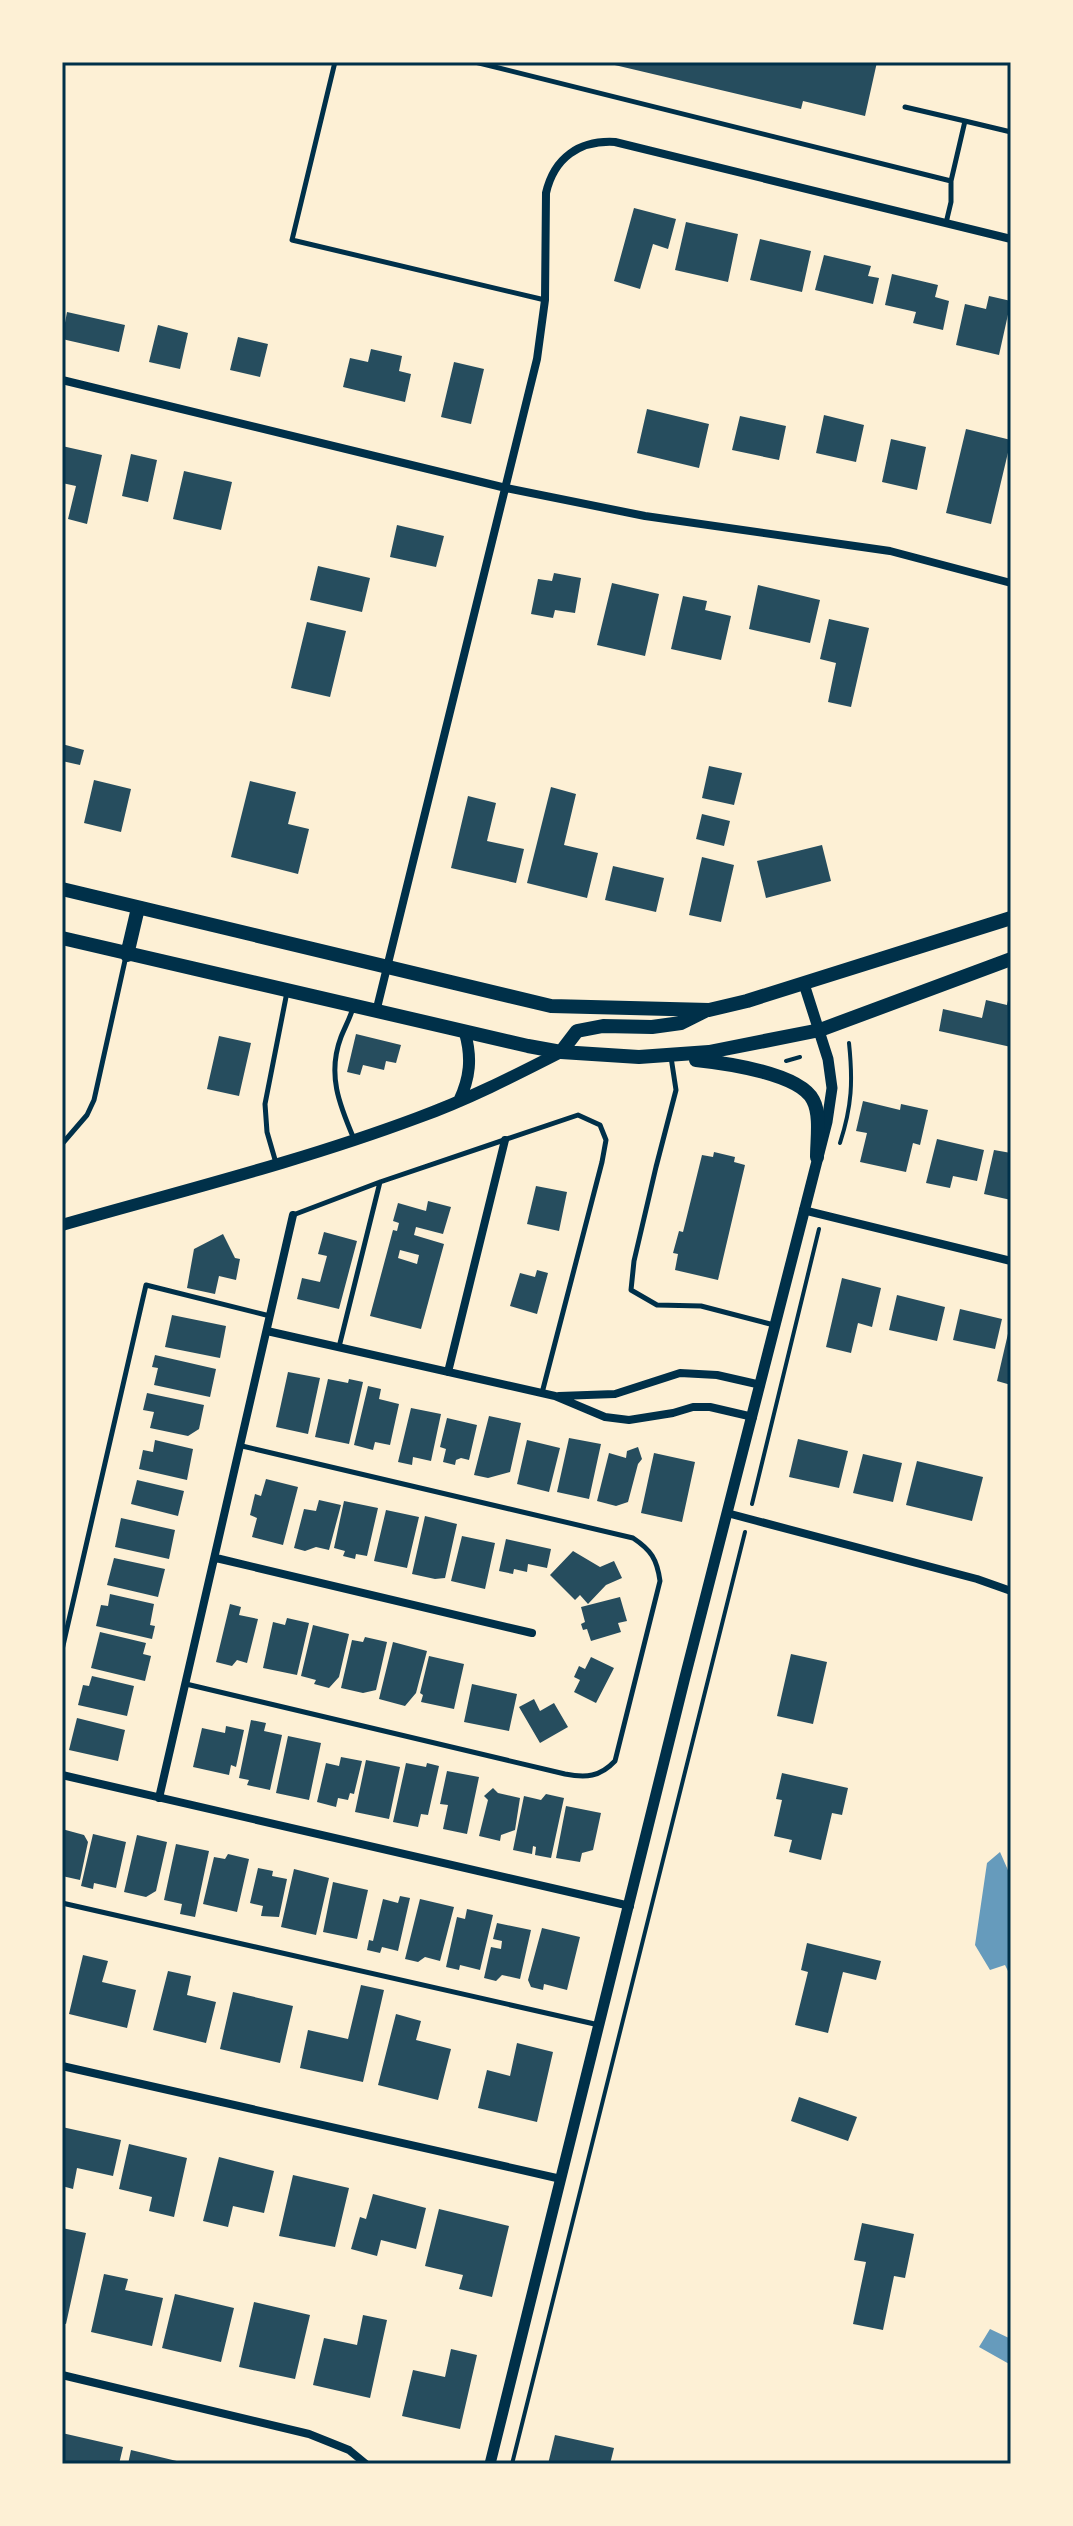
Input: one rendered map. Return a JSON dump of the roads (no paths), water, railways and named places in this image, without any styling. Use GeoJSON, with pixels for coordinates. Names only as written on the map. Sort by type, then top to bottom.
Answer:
{"type":"FeatureCollection","features":[{"type":"Feature","properties":{"kind":"main road"},"geometry":{"type":"LineString","coordinates":[[62,889],[551,1006],[709,1010]]}},
{"type":"Feature","properties":{"kind":"main road"},"geometry":{"type":"LineString","coordinates":[[127,955],[138,908]]}},
{"type":"Feature","properties":{"kind":"main road"},"geometry":{"type":"LineString","coordinates":[[62,1225],[354,1140],[459,1101],[561,1052],[577,1031],[603,1026],[652,1027],[681,1023],[709,1010],[804,984],[1011,918]]}},
{"type":"Feature","properties":{"kind":"main road"},"geometry":{"type":"LineString","coordinates":[[62,938],[465,1033],[561,1052],[671,1057],[754,1071],[800,1086],[812,1098],[817,1110],[817,1157]]}},
{"type":"Feature","properties":{"kind":"main road"},"geometry":{"type":"LineString","coordinates":[[671,1057],[820,1030],[1011,959]]}},
{"type":"Feature","properties":{"kind":"main road"},"geometry":{"type":"LineString","coordinates":[[459,1101],[469,1071],[470,1055],[465,1033]]}},
{"type":"Feature","properties":{"kind":"street"},"geometry":{"type":"LineString","coordinates":[[376,1012],[537,359],[545,300],[546,193],[554,168],[581,146],[601,141],[615,142],[1011,239]]}},
{"type":"Feature","properties":{"kind":"street"},"geometry":{"type":"LineString","coordinates":[[62,380],[506,488],[645,516],[890,551],[1011,583]]}},
{"type":"Feature","properties":{"kind":"street"},"geometry":{"type":"LineString","coordinates":[[490,2464],[827,1122],[832,1088],[828,1059],[804,984]]}},
{"type":"Feature","properties":{"kind":"street"},"geometry":{"type":"LineString","coordinates":[[448,1372],[505,1140]]}},
{"type":"Feature","properties":{"kind":"street"},"geometry":{"type":"LineString","coordinates":[[803,1210],[1011,1261]]}},
{"type":"Feature","properties":{"kind":"street"},"geometry":{"type":"LineString","coordinates":[[159,1798],[293,1215]]}},
{"type":"Feature","properties":{"kind":"street"},"geometry":{"type":"LineString","coordinates":[[267,1331],[555,1396],[615,1394],[680,1373],[717,1375],[761,1385]]}},
{"type":"Feature","properties":{"kind":"street"},"geometry":{"type":"LineString","coordinates":[[555,1396],[605,1417],[629,1420],[693,1407],[710,1407],[753,1417]]}},
{"type":"Feature","properties":{"kind":"street"},"geometry":{"type":"LineString","coordinates":[[727,1513],[977,1579],[1011,1591]]}},
{"type":"Feature","properties":{"kind":"street"},"geometry":{"type":"LineString","coordinates":[[216,1558],[532,1633]]}},
{"type":"Feature","properties":{"kind":"street"},"geometry":{"type":"LineString","coordinates":[[62,1775],[630,1906]]}},
{"type":"Feature","properties":{"kind":"street"},"geometry":{"type":"LineString","coordinates":[[62,2066],[561,2179]]}},
{"type":"Feature","properties":{"kind":"street"},"geometry":{"type":"LineString","coordinates":[[62,2375],[309,2434],[349,2450],[366,2464]]}},
{"type":"Feature","properties":{"kind":"lane"},"geometry":{"type":"LineString","coordinates":[[335,62],[292,240],[545,300]]}},
{"type":"Feature","properties":{"kind":"lane"},"geometry":{"type":"LineString","coordinates":[[475,62],[951,181]]}},
{"type":"Feature","properties":{"kind":"lane"},"geometry":{"type":"LineString","coordinates":[[905,107],[1011,132]]}},
{"type":"Feature","properties":{"kind":"lane"},"geometry":{"type":"LineString","coordinates":[[946,223],[951,202],[951,181],[965,121]]}},
{"type":"Feature","properties":{"kind":"lane"},"geometry":{"type":"LineString","coordinates":[[62,1144],[87,1115],[94,1100],[127,955]]}},
{"type":"Feature","properties":{"kind":"lane"},"geometry":{"type":"LineString","coordinates":[[276,1164],[267,1132],[265,1104],[287,992]]}},
{"type":"Feature","properties":{"kind":"lane"},"geometry":{"type":"LineString","coordinates":[[353,1006],[341,1037],[333,1072],[338,1103],[354,1140]]}},
{"type":"Feature","properties":{"kind":"lane"},"geometry":{"type":"LineString","coordinates":[[671,1057],[676,1090],[634,1261],[631,1290],[657,1305],[701,1306],[775,1326]]}},
{"type":"Feature","properties":{"kind":"lane"},"geometry":{"type":"LineString","coordinates":[[293,1215],[578,1115],[600,1125],[606,1140],[542,1394]]}},
{"type":"Feature","properties":{"kind":"lane"},"geometry":{"type":"LineString","coordinates":[[339,1348],[380,1182]]}},
{"type":"Feature","properties":{"kind":"lane"},"geometry":{"type":"LineString","coordinates":[[62,1650],[146,1285],[270,1316]]}},
{"type":"Feature","properties":{"kind":"lane"},"geometry":{"type":"LineString","coordinates":[[186,1684],[565,1774],[596,1776],[615,1761],[660,1581],[657,1562],[650,1549],[633,1538],[242,1446]]}},
{"type":"Feature","properties":{"kind":"lane"},"geometry":{"type":"LineString","coordinates":[[62,1903],[600,2026]]}},
{"type":"Feature","properties":{"kind":"water"},"geometry":{"type":"Polygon","coordinates":[[[1000,1852],[1011,1877],[1011,1977],[1005,1965],[990,1970],[975,1945],[987,1863],[1000,1852]]]}},
{"type":"Feature","properties":{"kind":"water"},"geometry":{"type":"Polygon","coordinates":[[[990,2329],[1011,2339],[1011,2365],[979,2347],[990,2329]]]}}]}
